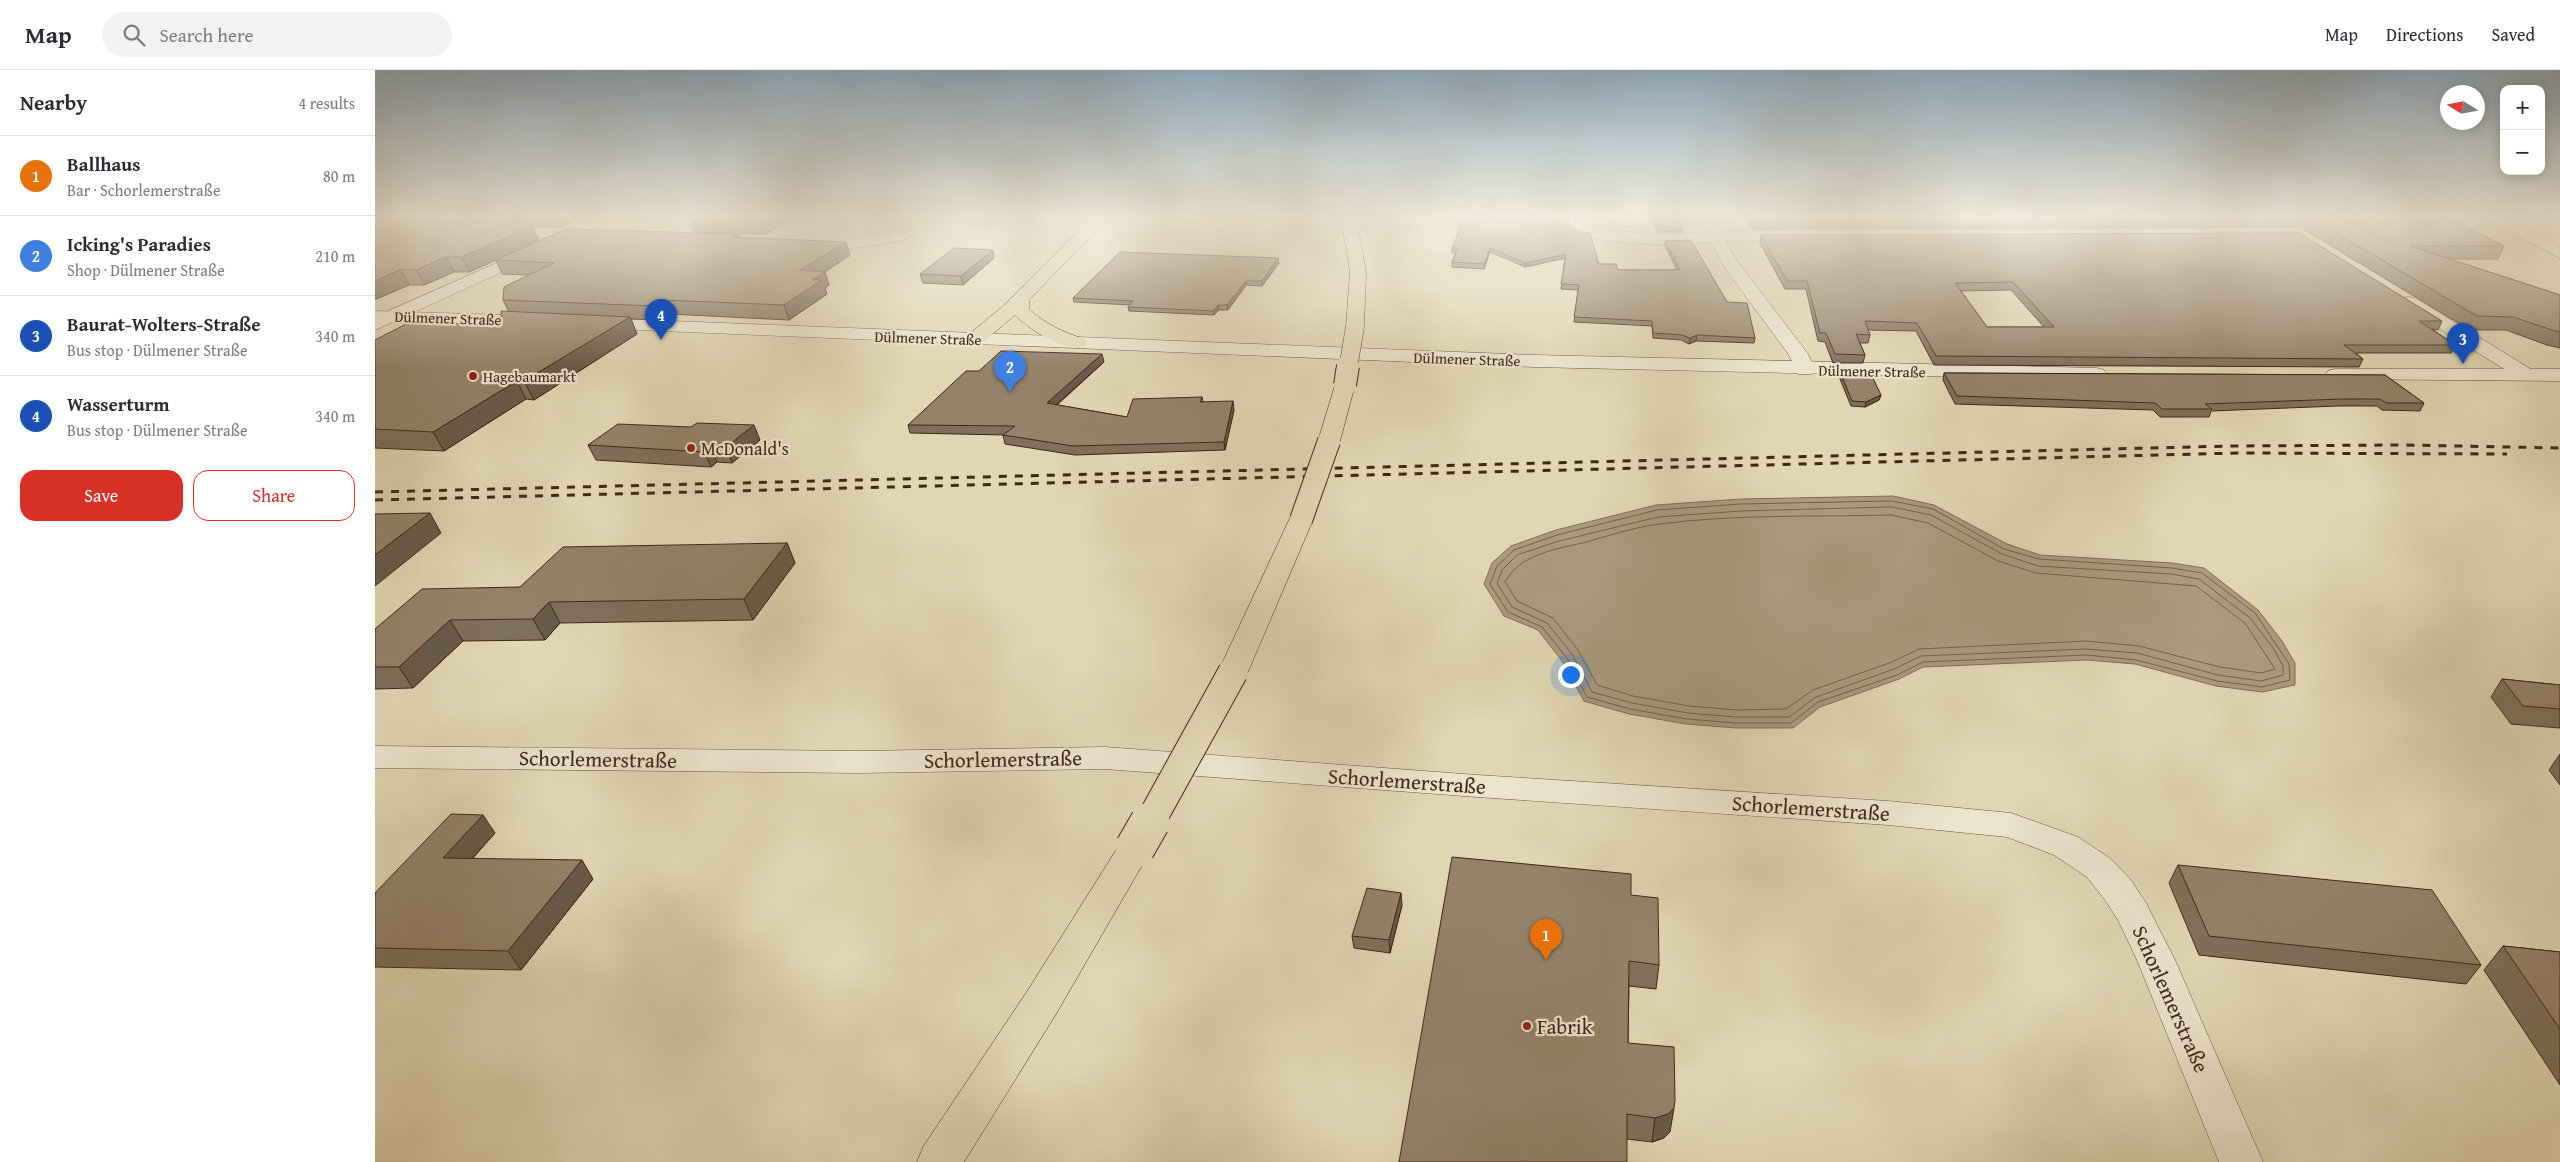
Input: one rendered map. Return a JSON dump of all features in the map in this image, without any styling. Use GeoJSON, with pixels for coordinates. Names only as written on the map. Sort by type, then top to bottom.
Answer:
{"type":"FeatureCollection","features":[{"type":"Feature","properties":{"kind":"main road"},"geometry":{"type":"LineString","coordinates":[[974,340],[995,323],[1051,267]]}},
{"type":"Feature","properties":{"kind":"main road"},"geometry":{"type":"LineString","coordinates":[[939,1162],[1042,1002],[1135,848],[1190,753],[1233,672],[1301,520],[1329,441],[1345,385],[1355,327],[1357,267]]}},
{"type":"Feature","properties":{"kind":"main road"},"geometry":{"type":"LineString","coordinates":[[1020,297],[1020,310],[1034,324],[1051,334],[1077,343]]}},
{"type":"Feature","properties":{"kind":"street"},"geometry":{"type":"LineString","coordinates":[[380,318],[496,267]]}},
{"type":"Feature","properties":{"kind":"street"},"geometry":{"type":"LineString","coordinates":[[1733,267],[1798,354],[1805,370]]}},
{"type":"Feature","properties":{"kind":"street"},"geometry":{"type":"LineString","coordinates":[[2393,292],[2527,375]]}},
{"type":"Feature","properties":{"kind":"street","name":"Dülmener Straße"},"geometry":{"type":"LineString","coordinates":[[380,318],[553,322]]}},
{"type":"Feature","properties":{"kind":"street","name":"Dülmener Straße"},"geometry":{"type":"LineString","coordinates":[[579,323],[974,340],[1805,370],[2119,374]]}},
{"type":"Feature","properties":{"kind":"street"},"geometry":{"type":"LineString","coordinates":[[2321,375],[2560,376]]}},
{"type":"Feature","properties":{"kind":"street","name":"Schorlemerstraße"},"geometry":{"type":"LineString","coordinates":[[375,757],[859,762],[1105,758],[1487,787],[1888,813],[2011,825],[2066,846],[2099,868],[2118,890],[2133,913],[2155,960],[2241,1162]]}},
{"type":"Feature","properties":{"kind":"water"},"geometry":{"type":"Polygon","coordinates":[[[1893,496],[1934,505],[2007,544],[2040,555],[2172,563],[2204,568],[2258,610],[2282,641],[2295,663],[2295,685],[2262,692],[2216,686],[2135,664],[2087,660],[1923,667],[1899,679],[1820,707],[1793,728],[1736,728],[1686,724],[1629,714],[1584,701],[1562,661],[1538,630],[1504,616],[1484,584],[1492,563],[1511,546],[1556,530],[1656,505],[1741,499],[1893,496]]]}},
{"type":"Feature","properties":{"kind":"building"},"geometry":{"type":"Polygon","coordinates":[[[375,267],[423,267],[416,270],[401,269],[375,281],[375,267]]]}},
{"type":"Feature","properties":{"kind":"building"},"geometry":{"type":"Polygon","coordinates":[[[546,267],[805,267],[800,270],[825,272],[812,280],[822,280],[784,305],[663,300],[653,306],[503,300],[504,287],[546,267]]]}},
{"type":"Feature","properties":{"kind":"building"},"geometry":{"type":"Polygon","coordinates":[[[929,267],[972,267],[961,276],[920,274],[929,267]]]}},
{"type":"Feature","properties":{"kind":"building"},"geometry":{"type":"Polygon","coordinates":[[[1105,267],[1272,267],[1262,281],[1246,281],[1227,305],[1218,305],[1214,311],[1128,307],[1133,301],[1073,298],[1105,267]]]}},
{"type":"Feature","properties":{"kind":"building"},"geometry":{"type":"Polygon","coordinates":[[[1564,267],[1617,267],[1618,270],[1680,270],[1678,267],[1707,267],[1727,302],[1747,303],[1755,338],[1697,335],[1690,338],[1682,335],[1653,333],[1652,321],[1574,317],[1579,285],[1561,284],[1564,267]]]}},
{"type":"Feature","properties":{"kind":"building"},"geometry":{"type":"Polygon","coordinates":[[[1779,267],[2354,267],[2442,321],[2419,321],[2455,345],[2344,345],[2363,359],[1936,356],[1917,323],[1865,321],[1870,335],[1856,334],[1865,355],[1835,354],[1826,333],[1820,333],[1807,281],[1787,281],[1779,267]],[[2013,282],[1955,283],[1987,327],[2054,327],[2013,282]]]}},
{"type":"Feature","properties":{"kind":"building"},"geometry":{"type":"Polygon","coordinates":[[[2394,267],[2474,267],[2560,295],[2560,332],[2513,317],[2477,316],[2394,267]]]}},
{"type":"Feature","properties":{"kind":"building"},"geometry":{"type":"Polygon","coordinates":[[[501,311],[630,317],[524,381],[517,381],[433,432],[375,429],[375,340],[406,324],[501,323],[501,311]]]}},
{"type":"Feature","properties":{"kind":"building"},"geometry":{"type":"Polygon","coordinates":[[[1001,351],[1102,354],[1047,403],[1127,417],[1133,399],[1202,397],[1200,402],[1233,401],[1224,442],[1073,446],[1003,435],[1015,426],[908,425],[966,371],[979,371],[1001,351]]]}},
{"type":"Feature","properties":{"kind":"building"},"geometry":{"type":"Polygon","coordinates":[[[1944,373],[2385,375],[2424,403],[2386,403],[2380,399],[2342,399],[2205,404],[2212,409],[2162,409],[2155,403],[1957,396],[1944,373]]]}},
{"type":"Feature","properties":{"kind":"building"},"geometry":{"type":"Polygon","coordinates":[[[1841,374],[1871,374],[1881,395],[1866,402],[1852,401],[1841,374]]]}},
{"type":"Feature","properties":{"kind":"building"},"geometry":{"type":"Polygon","coordinates":[[[697,423],[754,425],[726,447],[711,447],[705,452],[588,445],[618,424],[691,427],[697,423]]]}},
{"type":"Feature","properties":{"kind":"building"},"geometry":{"type":"Polygon","coordinates":[[[430,513],[375,555],[375,514],[430,513]]]}},
{"type":"Feature","properties":{"kind":"building"},"geometry":{"type":"Polygon","coordinates":[[[787,543],[744,599],[549,602],[533,619],[450,620],[399,667],[375,667],[375,629],[422,589],[520,587],[563,547],[787,543]]]}},
{"type":"Feature","properties":{"kind":"building"},"geometry":{"type":"Polygon","coordinates":[[[2502,679],[2560,685],[2560,709],[2523,706],[2502,679]]]}},
{"type":"Feature","properties":{"kind":"building"},"geometry":{"type":"Polygon","coordinates":[[[451,814],[483,815],[443,858],[582,860],[508,951],[375,948],[375,893],[451,814]]]}},
{"type":"Feature","properties":{"kind":"building","name":"Fabrik"},"geometry":{"type":"Polygon","coordinates":[[[1452,857],[1631,874],[1631,895],[1658,898],[1659,965],[1629,961],[1628,1043],[1674,1047],[1675,1100],[1674,1108],[1668,1114],[1655,1118],[1627,1114],[1627,1162],[1399,1162],[1452,857]]]}},
{"type":"Feature","properties":{"kind":"building"},"geometry":{"type":"Polygon","coordinates":[[[2178,865],[2432,890],[2481,965],[2209,936],[2178,865]]]}},
{"type":"Feature","properties":{"kind":"building"},"geometry":{"type":"Polygon","coordinates":[[[1367,888],[1401,893],[1389,940],[1352,936],[1367,888]]]}},
{"type":"Feature","properties":{"kind":"building"},"geometry":{"type":"Polygon","coordinates":[[[2503,946],[2560,952],[2560,1029],[2503,946]]]}},
{"type":"Feature","properties":{"kind":"railway"},"geometry":{"type":"LineString","coordinates":[[375,492],[2230,446],[2404,445],[2560,448]]}},
{"type":"Feature","properties":{"kind":"railway"},"geometry":{"type":"LineString","coordinates":[[375,500],[2238,453],[2507,454]]}},
{"type":"Feature","properties":{"kind":"place","name":"Wasserturm"},"geometry":{"type":"Point","coordinates":[661,340]}},
{"type":"Feature","properties":{"kind":"place","name":"Baurat-Wolters-Straße"},"geometry":{"type":"Point","coordinates":[2463,364]}},
{"type":"Feature","properties":{"kind":"place","name":"Hagebaumarkt"},"geometry":{"type":"Point","coordinates":[473,376]}},
{"type":"Feature","properties":{"kind":"place","name":"Icking's Paradies"},"geometry":{"type":"Point","coordinates":[1010,392]}},
{"type":"Feature","properties":{"kind":"place","name":"McDonald's"},"geometry":{"type":"Point","coordinates":[691,448]}},
{"type":"Feature","properties":{"kind":"place","name":"Ballhaus"},"geometry":{"type":"Point","coordinates":[1546,960]}},
{"type":"Feature","properties":{"kind":"place","name":"Fabrik"},"geometry":{"type":"Point","coordinates":[1527,1026]}}]}
